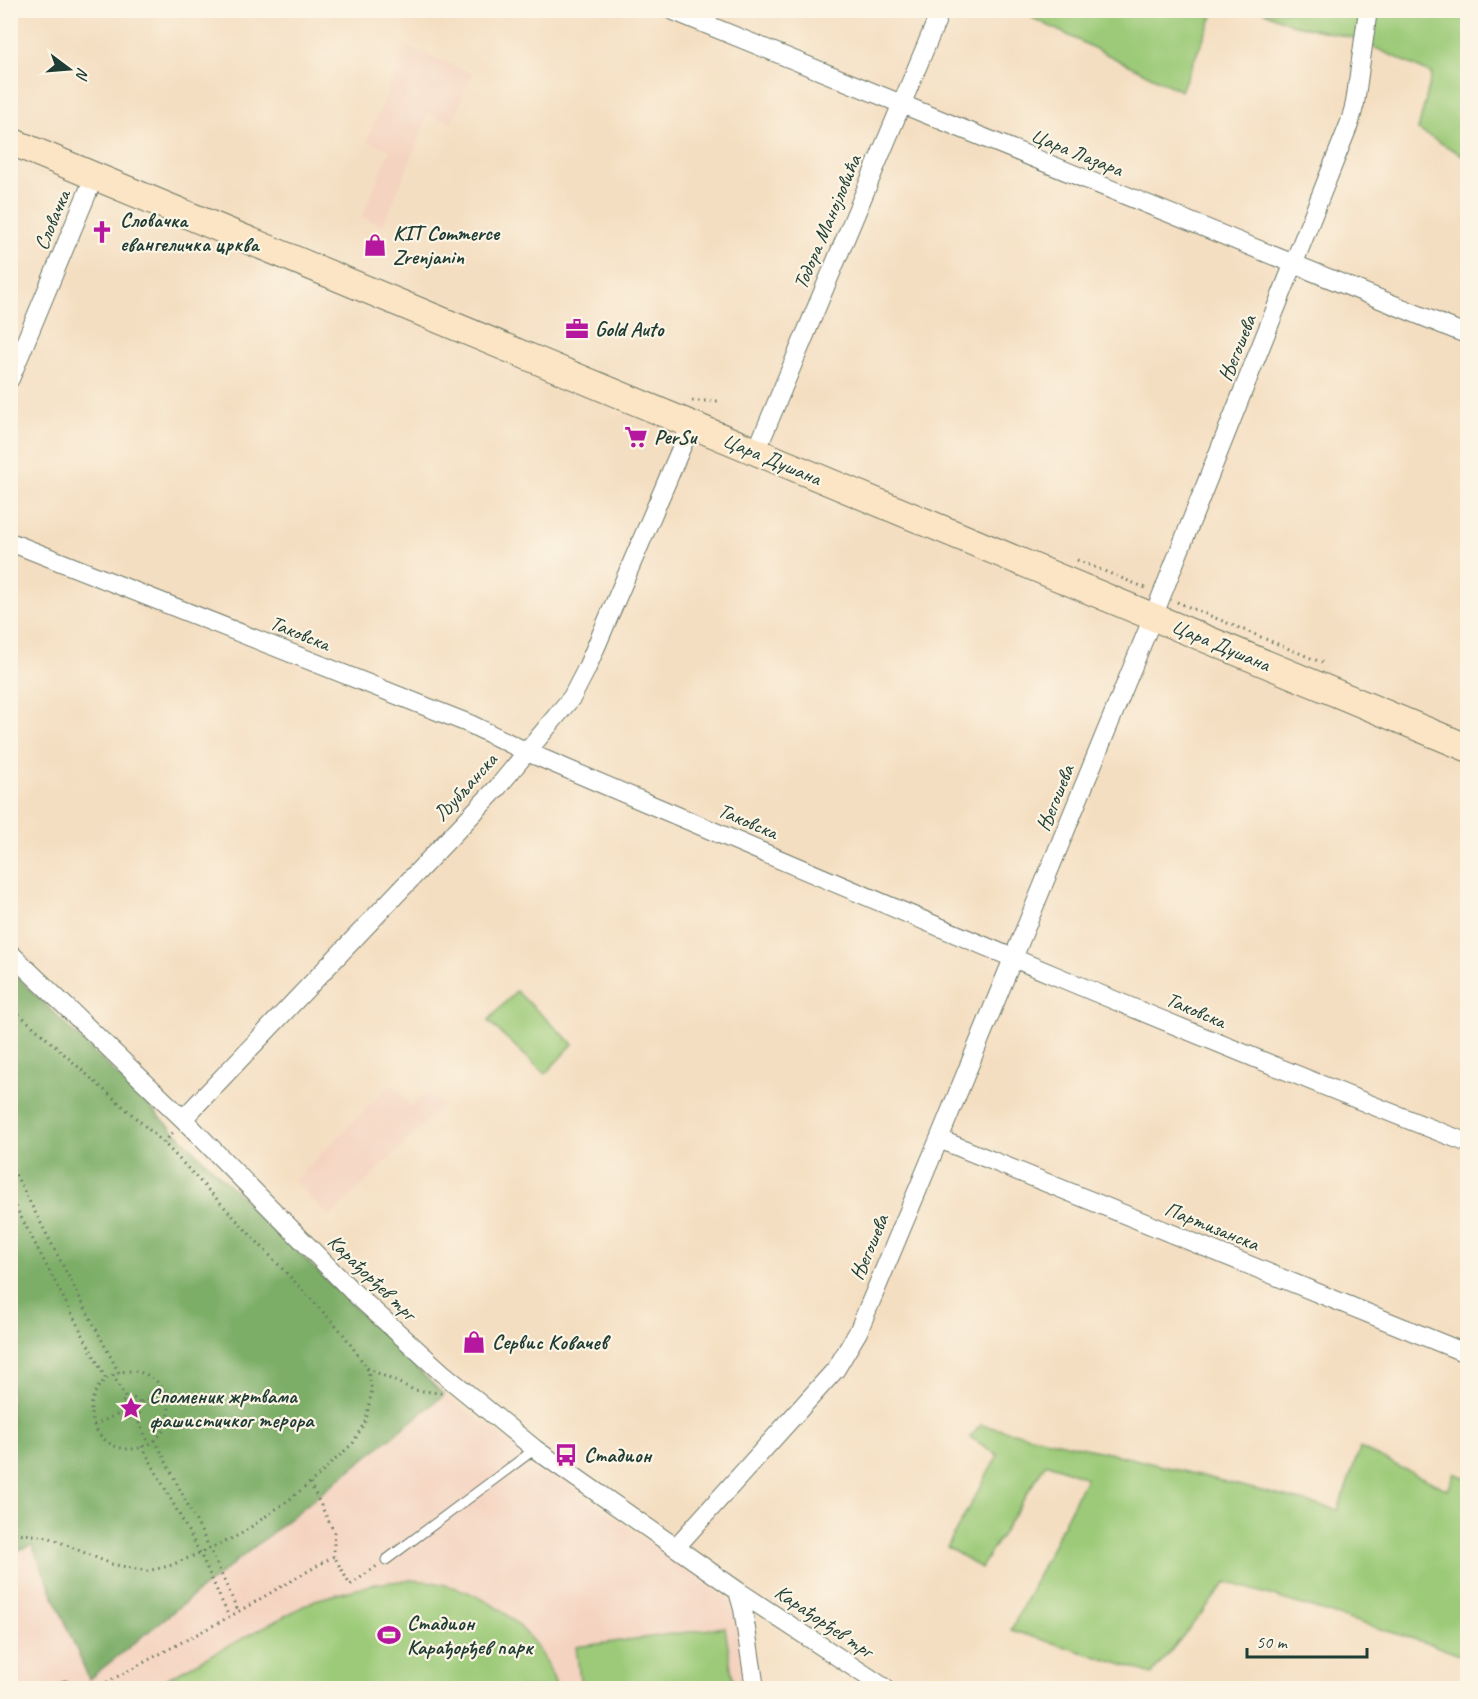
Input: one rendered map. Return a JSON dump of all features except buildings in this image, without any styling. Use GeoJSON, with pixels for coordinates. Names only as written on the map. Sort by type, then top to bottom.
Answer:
{"type":"FeatureCollection","features":[{"type":"Feature","properties":{"kind":"street","name":"Цара Лазара"},"geometry":{"type":"LineString","coordinates":[[671,10],[1467,335]]}},
{"type":"Feature","properties":{"kind":"street","name":"Тодора Манојловића"},"geometry":{"type":"LineString","coordinates":[[756,452],[940,10]]}},
{"type":"Feature","properties":{"kind":"street","name":"Његошева"},"geometry":{"type":"LineString","coordinates":[[676,1547],[836,1369],[848,1352],[1014,959],[1350,122],[1368,10]]}},
{"type":"Feature","properties":{"kind":"street","name":"Цара Душана"},"geometry":{"type":"LineString","coordinates":[[10,141],[1467,747]]}},
{"type":"Feature","properties":{"kind":"street","name":"Словачка"},"geometry":{"type":"LineString","coordinates":[[10,379],[94,177]]}},
{"type":"Feature","properties":{"kind":"street","name":"Љубљанска"},"geometry":{"type":"LineString","coordinates":[[183,1119],[498,787],[572,697],[586,670],[691,425]]}},
{"type":"Feature","properties":{"kind":"street","name":"Таковска"},"geometry":{"type":"LineString","coordinates":[[10,542],[470,724],[527,752],[1014,959],[1284,1071],[1467,1143]]}},
{"type":"Feature","properties":{"kind":"street","name":"Карађорђев трг"},"geometry":{"type":"LineString","coordinates":[[10,953],[183,1119],[351,1290],[441,1372],[535,1449],[738,1591],[885,1689]]}},
{"type":"Feature","properties":{"kind":"street","name":"Партизанска"},"geometry":{"type":"LineString","coordinates":[[939,1139],[1467,1354]]}},
{"type":"Feature","properties":{"kind":"street","name":"Карађорђев трг"},"geometry":{"type":"LineString","coordinates":[[738,1591],[743,1608],[755,1689]]}},
{"type":"Feature","properties":{"kind":"lane"},"geometry":{"type":"LineString","coordinates":[[386,1560],[535,1449]]}},
{"type":"Feature","properties":{"kind":"path"},"geometry":{"type":"LineString","coordinates":[[10,1006],[164,1143],[341,1331],[367,1368],[372,1390],[366,1420],[353,1443],[310,1483],[241,1534],[169,1566],[147,1571],[111,1564],[48,1537],[10,1532]]}},
{"type":"Feature","properties":{"kind":"path"},"geometry":{"type":"LineString","coordinates":[[10,1164],[119,1373]]}},
{"type":"Feature","properties":{"kind":"path"},"geometry":{"type":"LineString","coordinates":[[10,1196],[106,1379]]}},
{"type":"Feature","properties":{"kind":"path"},"geometry":{"type":"LineString","coordinates":[[367,1368],[414,1390],[471,1397]]}},
{"type":"Feature","properties":{"kind":"path"},"geometry":{"type":"LineString","coordinates":[[130,1371],[143,1373],[154,1379],[167,1400],[168,1413],[165,1426],[154,1440],[136,1448],[123,1448],[111,1444],[101,1436],[94,1425],[91,1413],[92,1400],[98,1388],[106,1379],[119,1373],[130,1371]]}},
{"type":"Feature","properties":{"kind":"path"},"geometry":{"type":"LineString","coordinates":[[113,1375],[126,1399]]}},
{"type":"Feature","properties":{"kind":"path"},"geometry":{"type":"LineString","coordinates":[[140,1403],[164,1392]]}},
{"type":"Feature","properties":{"kind":"path"},"geometry":{"type":"LineString","coordinates":[[135,1398],[140,1403],[141,1409],[136,1417],[129,1418],[122,1412],[121,1405],[126,1399],[135,1398]]}},
{"type":"Feature","properties":{"kind":"path"},"geometry":{"type":"LineString","coordinates":[[94,1425],[122,1412]]}},
{"type":"Feature","properties":{"kind":"path"},"geometry":{"type":"LineString","coordinates":[[136,1417],[149,1443]]}},
{"type":"Feature","properties":{"kind":"path"},"geometry":{"type":"LineString","coordinates":[[154,1440],[210,1549],[238,1611]]}},
{"type":"Feature","properties":{"kind":"path"},"geometry":{"type":"LineString","coordinates":[[142,1446],[200,1553],[229,1617]]}},
{"type":"Feature","properties":{"kind":"path"},"geometry":{"type":"LineString","coordinates":[[310,1483],[334,1532],[334,1556],[350,1585],[386,1560]]}},
{"type":"Feature","properties":{"kind":"path"},"geometry":{"type":"LineString","coordinates":[[96,1689],[229,1617],[334,1556]]}},
{"type":"Feature","properties":{"kind":"shaded area"},"geometry":{"type":"Polygon","coordinates":[[[406,46],[472,73],[452,123],[429,114],[383,226],[362,217],[390,150],[367,141],[406,46]]]}},
{"type":"Feature","properties":{"kind":"shaded area"},"geometry":{"type":"Polygon","coordinates":[[[390,1084],[412,1106],[427,1091],[442,1106],[330,1218],[294,1181],[390,1084]]]}},
{"type":"Feature","properties":{"kind":"shaded area"},"geometry":{"type":"Polygon","coordinates":[[[444,1395],[736,1605],[746,1688],[11,1688],[11,1553],[32,1544],[89,1679],[444,1395]]]}},
{"type":"Feature","properties":{"kind":"green space"},"geometry":{"type":"Polygon","coordinates":[[[1033,10],[1215,11],[1181,91],[1031,17],[1033,10]]]}},
{"type":"Feature","properties":{"kind":"green space"},"geometry":{"type":"Polygon","coordinates":[[[1385,10],[1423,17],[1425,11],[1467,11],[1467,158],[1418,130],[1432,74],[1354,38],[1291,24],[1262,11],[1385,10]]]}},
{"type":"Feature","properties":{"kind":"green space"},"geometry":{"type":"Polygon","coordinates":[[[11,971],[444,1395],[89,1679],[32,1545],[11,1553],[11,971]]]}},
{"type":"Feature","properties":{"kind":"green space"},"geometry":{"type":"Polygon","coordinates":[[[516,991],[573,1044],[545,1074],[488,1021],[516,991]]]}},
{"type":"Feature","properties":{"kind":"green space"},"geometry":{"type":"Polygon","coordinates":[[[981,1425],[1126,1457],[1338,1510],[1360,1448],[1448,1490],[1455,1473],[1467,1479],[1467,1658],[1433,1645],[1227,1582],[1152,1674],[1011,1630],[1086,1478],[1046,1463],[981,1568],[947,1547],[998,1455],[970,1437],[981,1425]]]}},
{"type":"Feature","properties":{"kind":"green space","name":"Стадион Карађорђев парк"},"geometry":{"type":"Polygon","coordinates":[[[409,1580],[458,1589],[501,1610],[535,1644],[557,1688],[153,1688],[315,1600],[375,1584],[409,1580]]]}},
{"type":"Feature","properties":{"kind":"green space"},"geometry":{"type":"Polygon","coordinates":[[[725,1627],[734,1688],[581,1688],[576,1647],[725,1627]]]}},
{"type":"Feature","properties":{"kind":"place","name":"Словачка евангеличка црква"},"geometry":{"type":"Point","coordinates":[102,232]}},
{"type":"Feature","properties":{"kind":"place","name":"KIT Commerce Zrenjanin"},"geometry":{"type":"Point","coordinates":[375,245]}},
{"type":"Feature","properties":{"kind":"place","name":"Gold Auto"},"geometry":{"type":"Point","coordinates":[577,329]}},
{"type":"Feature","properties":{"kind":"place","name":"PerSu"},"geometry":{"type":"Point","coordinates":[636,437]}},
{"type":"Feature","properties":{"kind":"place","name":"Сервис Ковачев"},"geometry":{"type":"Point","coordinates":[474,1342]}},
{"type":"Feature","properties":{"kind":"place","name":"Споменик жртвама фашистичког терора"},"geometry":{"type":"Point","coordinates":[131,1408]}},
{"type":"Feature","properties":{"kind":"place","name":"Стадион"},"geometry":{"type":"Point","coordinates":[566,1455]}},
{"type":"Feature","properties":{"kind":"place","name":"Стадион Карађорђев парк"},"geometry":{"type":"Point","coordinates":[389,1635]}}]}
